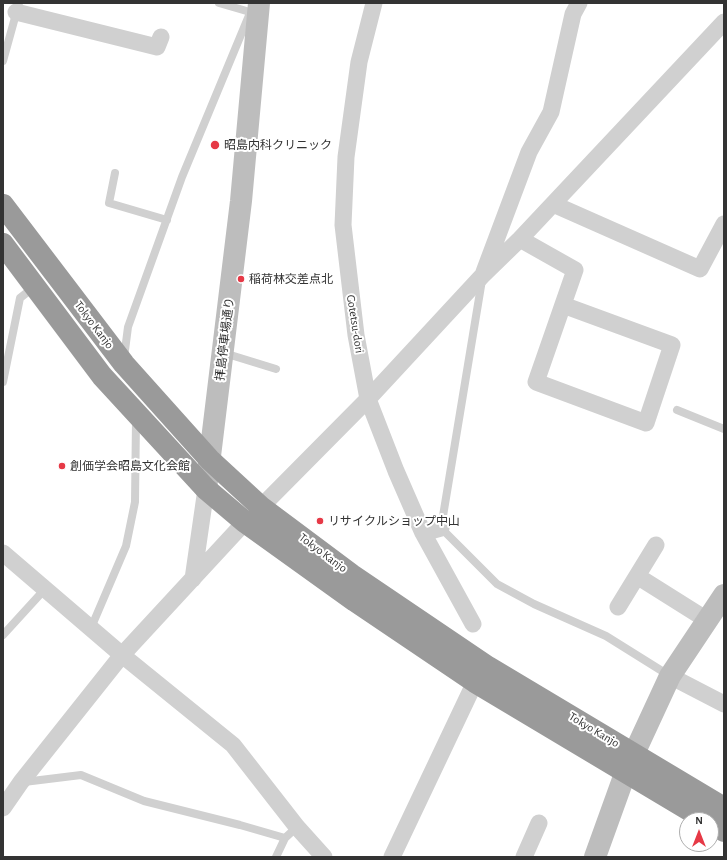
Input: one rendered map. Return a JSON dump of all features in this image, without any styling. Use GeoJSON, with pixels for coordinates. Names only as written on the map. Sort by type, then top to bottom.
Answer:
{"type":"FeatureCollection","features":[{"type":"Feature","properties":{"kind":"highway","name":"Tokyo Kanjo"},"geometry":{"type":"LineString","coordinates":[[3,205],[124,364],[210,460],[261,507],[352,575],[630,762],[696,812]]}},
{"type":"Feature","properties":{"kind":"highway","name":"Tokyo Kanjo"},"geometry":{"type":"LineString","coordinates":[[3,244],[102,376],[206,489],[245,522],[355,601],[475,682],[630,762],[724,808]]}},
{"type":"Feature","properties":{"kind":"street","name":"Gotetsu-dori"},"geometry":{"type":"LineString","coordinates":[[374,3],[359,62],[346,157],[343,225],[350,293],[368,399],[396,471],[424,533],[473,624]]}},
{"type":"Feature","properties":{"kind":"street"},"geometry":{"type":"LineString","coordinates":[[482,276],[529,152],[551,112],[573,14],[579,3]]}},
{"type":"Feature","properties":{"kind":"street"},"geometry":{"type":"LineString","coordinates":[[18,7],[157,47],[161,37]]}},
{"type":"Feature","properties":{"kind":"street","name":"拝島停車場通り"},"geometry":{"type":"LineString","coordinates":[[193,579],[210,460],[241,201],[256,8]]}},
{"type":"Feature","properties":{"kind":"street"},"geometry":{"type":"LineString","coordinates":[[261,507],[368,399],[482,276],[520,239],[724,22]]}},
{"type":"Feature","properties":{"kind":"street"},"geometry":{"type":"LineString","coordinates":[[552,204],[700,269],[724,224]]}},
{"type":"Feature","properties":{"kind":"street"},"geometry":{"type":"LineString","coordinates":[[520,239],[575,270],[536,382],[646,423],[672,344],[563,305]]}},
{"type":"Feature","properties":{"kind":"street"},"geometry":{"type":"LineString","coordinates":[[3,808],[21,782],[122,655],[245,522]]}},
{"type":"Feature","properties":{"kind":"street"},"geometry":{"type":"LineString","coordinates":[[424,533],[441,528]]}},
{"type":"Feature","properties":{"kind":"street"},"geometry":{"type":"LineString","coordinates":[[618,607],[656,545]]}},
{"type":"Feature","properties":{"kind":"street"},"geometry":{"type":"LineString","coordinates":[[3,553],[122,655],[233,745],[291,833],[324,857]]}},
{"type":"Feature","properties":{"kind":"street"},"geometry":{"type":"LineString","coordinates":[[637,576],[707,620]]}},
{"type":"Feature","properties":{"kind":"street"},"geometry":{"type":"LineString","coordinates":[[595,857],[630,762],[670,676],[724,595]]}},
{"type":"Feature","properties":{"kind":"street"},"geometry":{"type":"LineString","coordinates":[[670,676],[724,704]]}},
{"type":"Feature","properties":{"kind":"street"},"geometry":{"type":"LineString","coordinates":[[392,857],[475,682]]}},
{"type":"Feature","properties":{"kind":"street"},"geometry":{"type":"LineString","coordinates":[[524,857],[539,823]]}},
{"type":"Feature","properties":{"kind":"lane"},"geometry":{"type":"LineString","coordinates":[[124,364],[128,327],[182,177],[256,8],[219,3]]}},
{"type":"Feature","properties":{"kind":"lane"},"geometry":{"type":"LineString","coordinates":[[3,61],[18,7]]}},
{"type":"Feature","properties":{"kind":"lane"},"geometry":{"type":"LineString","coordinates":[[115,173],[109,203],[167,220]]}},
{"type":"Feature","properties":{"kind":"lane"},"geometry":{"type":"LineString","coordinates":[[482,276],[441,528],[497,584],[534,604],[606,636],[670,676]]}},
{"type":"Feature","properties":{"kind":"lane"},"geometry":{"type":"LineString","coordinates":[[3,382],[20,298],[35,287]]}},
{"type":"Feature","properties":{"kind":"lane"},"geometry":{"type":"LineString","coordinates":[[223,353],[276,369]]}},
{"type":"Feature","properties":{"kind":"lane"},"geometry":{"type":"LineString","coordinates":[[677,410],[724,429]]}},
{"type":"Feature","properties":{"kind":"lane"},"geometry":{"type":"LineString","coordinates":[[91,628],[126,546],[135,502],[137,413]]}},
{"type":"Feature","properties":{"kind":"lane"},"geometry":{"type":"LineString","coordinates":[[3,635],[45,589]]}},
{"type":"Feature","properties":{"kind":"lane"},"geometry":{"type":"LineString","coordinates":[[21,782],[81,775],[144,802],[240,825],[291,833],[276,857]]}},
{"type":"Feature","properties":{"kind":"place","name":"昭島内科クリニック"},"geometry":{"type":"Point","coordinates":[215,145]}},
{"type":"Feature","properties":{"kind":"place","name":"稲荷林交差点北"},"geometry":{"type":"Point","coordinates":[241,279]}},
{"type":"Feature","properties":{"kind":"place","name":"創価学会昭島文化会館"},"geometry":{"type":"Point","coordinates":[62,466]}},
{"type":"Feature","properties":{"kind":"place","name":"リサイクルショップ中山"},"geometry":{"type":"Point","coordinates":[320,521]}}]}
